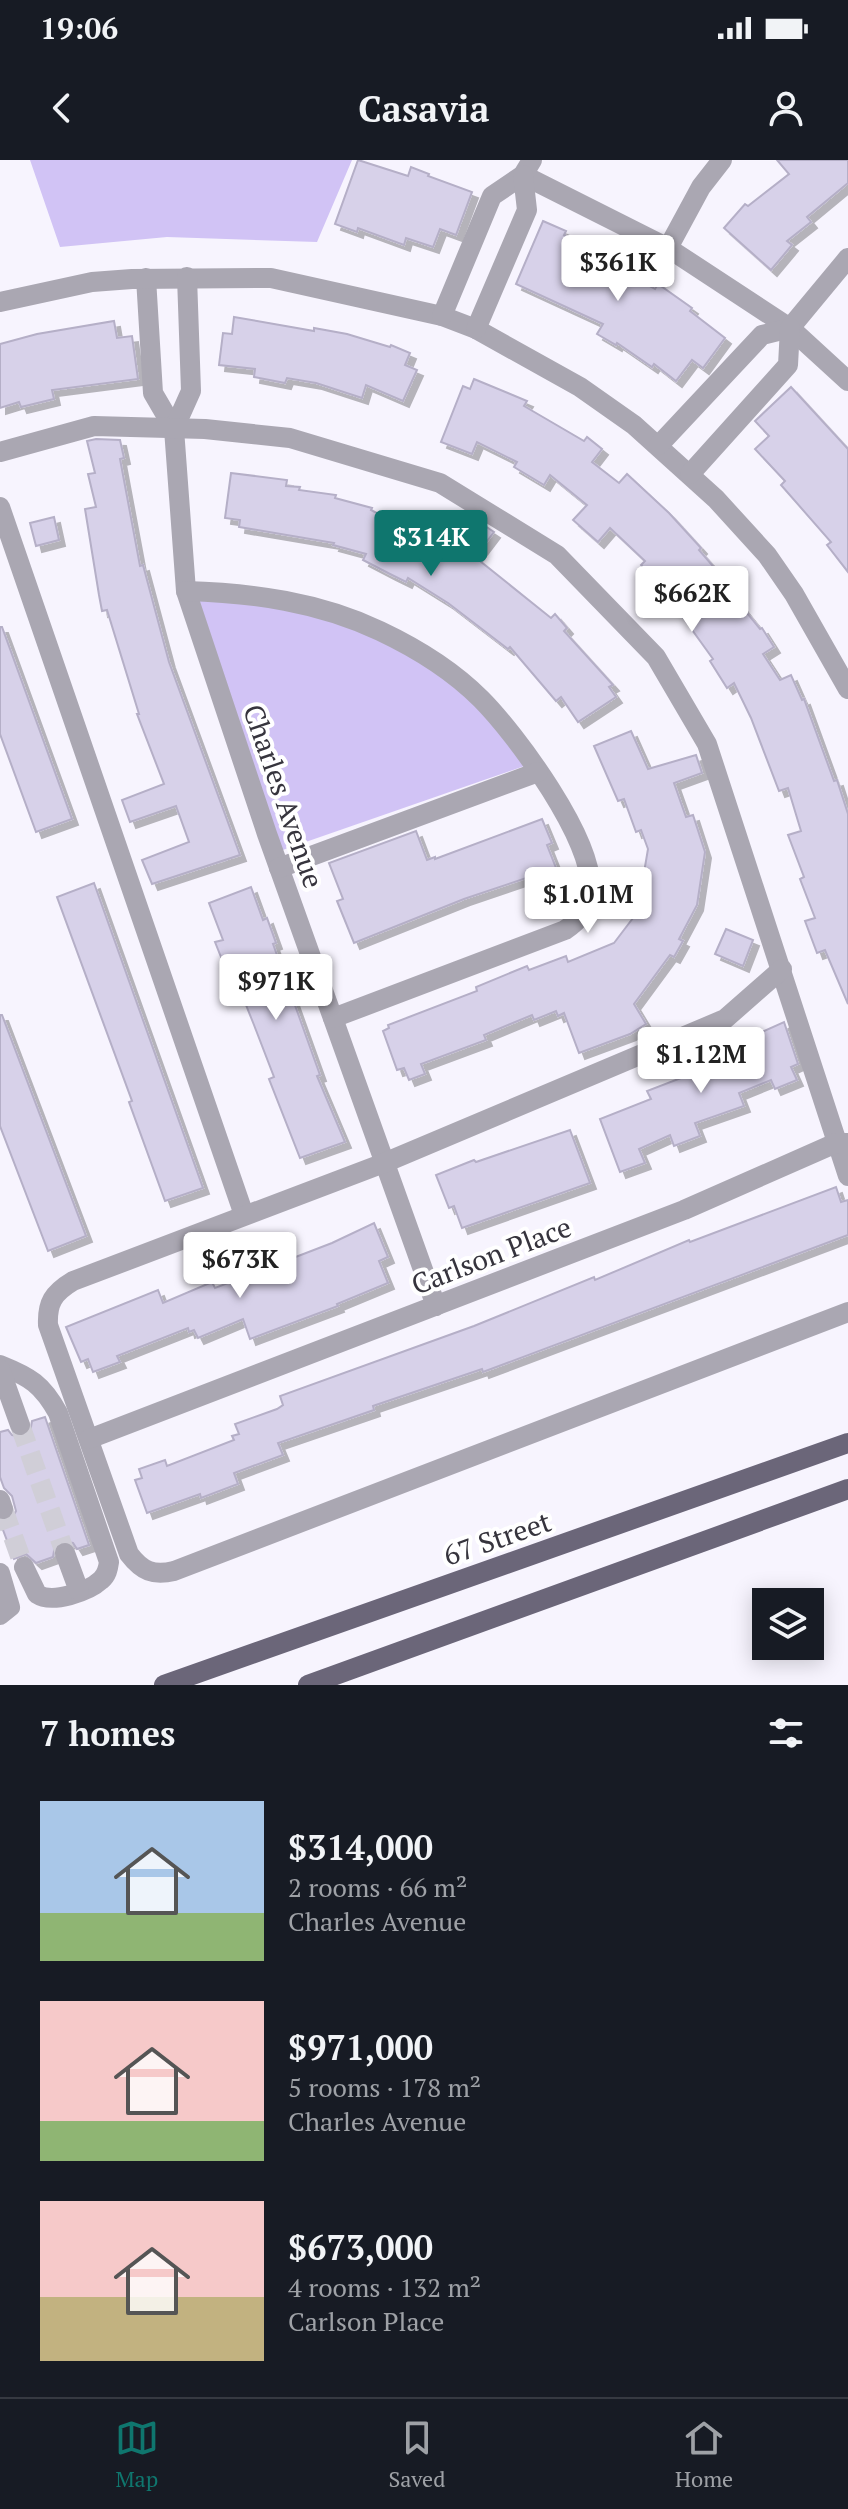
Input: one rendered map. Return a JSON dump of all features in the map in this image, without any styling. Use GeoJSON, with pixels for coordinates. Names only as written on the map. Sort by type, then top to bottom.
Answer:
{"type":"FeatureCollection","features":[{"type":"Feature","properties":{"kind":"main road","name":"67 Street"},"geometry":{"type":"LineString","coordinates":[[164,1685],[848,1443]]}},
{"type":"Feature","properties":{"kind":"main road"},"geometry":{"type":"LineString","coordinates":[[308,1685],[848,1489]]}},
{"type":"Feature","properties":{"kind":"street"},"geometry":{"type":"LineString","coordinates":[[668,248],[701,187],[722,160]]}},
{"type":"Feature","properties":{"kind":"street"},"geometry":{"type":"LineString","coordinates":[[527,167],[668,248],[790,328],[848,381]]}},
{"type":"Feature","properties":{"kind":"street"},"geometry":{"type":"LineString","coordinates":[[442,316],[492,196],[527,167]]}},
{"type":"Feature","properties":{"kind":"street"},"geometry":{"type":"LineString","coordinates":[[476,329],[527,210],[527,167]]}},
{"type":"Feature","properties":{"kind":"street"},"geometry":{"type":"LineString","coordinates":[[659,445],[762,335],[790,328],[848,258]]}},
{"type":"Feature","properties":{"kind":"street"},"geometry":{"type":"LineString","coordinates":[[0,302],[92,282],[187,277],[271,278],[442,316],[476,329],[580,387],[659,445],[716,499],[767,555],[810,619],[848,689]]}},
{"type":"Feature","properties":{"kind":"street","name":"Charles Avenue"},"geometry":{"type":"LineString","coordinates":[[174,429],[191,391],[187,277]]}},
{"type":"Feature","properties":{"kind":"street","name":"Charles Avenue"},"geometry":{"type":"LineString","coordinates":[[146,278],[153,393],[174,429],[186,591],[279,868],[436,1306]]}},
{"type":"Feature","properties":{"kind":"street"},"geometry":{"type":"LineString","coordinates":[[690,474],[788,365],[790,328]]}},
{"type":"Feature","properties":{"kind":"street"},"geometry":{"type":"LineString","coordinates":[[0,452],[94,426],[204,429],[290,438],[440,483],[557,555],[656,657],[707,744],[782,969],[844,1139],[848,1176]]}},
{"type":"Feature","properties":{"kind":"street"},"geometry":{"type":"LineString","coordinates":[[0,507],[244,1215]]}},
{"type":"Feature","properties":{"kind":"street"},"geometry":{"type":"LineString","coordinates":[[186,591],[262,596],[330,611],[381,632],[443,668],[481,699],[538,772],[560,806],[589,874],[591,889],[588,903],[575,924],[565,930],[333,1018]]}},
{"type":"Feature","properties":{"kind":"street"},"geometry":{"type":"LineString","coordinates":[[279,868],[538,772]]}},
{"type":"Feature","properties":{"kind":"street"},"geometry":{"type":"LineString","coordinates":[[782,969],[725,1019],[384,1163],[73,1281],[58,1290],[49,1301],[48,1325],[129,1554],[148,1572],[161,1574],[848,1312]]}},
{"type":"Feature","properties":{"kind":"street","name":"Carlson Place"},"geometry":{"type":"LineString","coordinates":[[89,1439],[684,1210],[844,1139]]}},
{"type":"Feature","properties":{"kind":"street"},"geometry":{"type":"LineString","coordinates":[[0,1367],[20,1425]]}},
{"type":"Feature","properties":{"kind":"street"},"geometry":{"type":"LineString","coordinates":[[0,1367],[27,1376],[47,1392],[63,1427],[109,1562],[103,1579],[79,1591],[52,1599],[44,1598],[33,1588],[24,1567]]}},
{"type":"Feature","properties":{"kind":"street"},"geometry":{"type":"LineString","coordinates":[[65,1553],[79,1591]]}},
{"type":"Feature","properties":{"kind":"street"},"geometry":{"type":"LineString","coordinates":[[0,1573],[10,1607],[0,1615]]}},
{"type":"Feature","properties":{"kind":"shaded area"},"geometry":{"type":"Polygon","coordinates":[[[30,160],[352,160],[317,242],[167,237],[60,247],[30,160]]]}},
{"type":"Feature","properties":{"kind":"shaded area"},"geometry":{"type":"Polygon","coordinates":[[[186,591],[330,611],[443,668],[533,763],[274,853],[186,591]]]}},
{"type":"Feature","properties":{"kind":"building"},"geometry":{"type":"Polygon","coordinates":[[[358,160],[408,176],[411,167],[472,192],[456,235],[440,229],[433,247],[406,238],[404,245],[358,228],[357,232],[335,224],[358,160]]]}},
{"type":"Feature","properties":{"kind":"building"},"geometry":{"type":"Polygon","coordinates":[[[777,160],[848,160],[848,183],[807,217],[811,222],[787,241],[792,245],[771,270],[724,228],[745,204],[748,206],[789,174],[777,160]]]}},
{"type":"Feature","properties":{"kind":"building"},"geometry":{"type":"Polygon","coordinates":[[[543,221],[566,231],[564,235],[615,261],[613,266],[655,289],[658,284],[692,308],[690,311],[725,338],[703,368],[692,360],[676,381],[654,364],[652,367],[617,343],[597,334],[603,324],[516,284],[543,221]]]}},
{"type":"Feature","properties":{"kind":"building"},"geometry":{"type":"Polygon","coordinates":[[[234,317],[314,331],[314,328],[391,345],[410,353],[405,365],[417,370],[403,401],[366,385],[362,398],[316,383],[287,378],[285,383],[254,377],[255,369],[219,365],[223,333],[232,334],[234,317]]]}},
{"type":"Feature","properties":{"kind":"building"},"geometry":{"type":"Polygon","coordinates":[[[114,321],[117,338],[132,336],[138,379],[52,390],[54,399],[21,407],[19,402],[0,408],[0,344],[37,334],[114,321]]]}},
{"type":"Feature","properties":{"kind":"building"},"geometry":{"type":"Polygon","coordinates":[[[474,379],[527,401],[524,406],[584,441],[587,437],[602,449],[592,462],[619,483],[627,474],[669,513],[701,548],[699,550],[725,580],[722,582],[762,628],[774,647],[763,654],[780,680],[791,675],[804,699],[848,814],[848,1004],[825,950],[817,953],[805,921],[815,918],[788,835],[801,831],[788,788],[779,791],[734,683],[727,688],[710,661],[713,659],[667,595],[669,593],[641,565],[645,561],[610,528],[598,542],[573,520],[587,505],[550,475],[544,485],[514,467],[517,462],[477,442],[472,454],[441,442],[463,386],[470,389],[474,379]]]}},
{"type":"Feature","properties":{"kind":"building"},"geometry":{"type":"Polygon","coordinates":[[[791,387],[848,449],[848,572],[827,545],[831,542],[781,485],[785,481],[755,449],[769,436],[755,421],[791,387]]]}},
{"type":"Feature","properties":{"kind":"building"},"geometry":{"type":"Polygon","coordinates":[[[120,440],[124,458],[120,459],[140,566],[143,565],[169,662],[240,855],[152,884],[142,860],[189,842],[176,806],[130,822],[122,800],[164,784],[137,714],[107,610],[102,611],[85,509],[96,507],[88,474],[95,473],[87,441],[120,440]]]}},
{"type":"Feature","properties":{"kind":"building"},"geometry":{"type":"Polygon","coordinates":[[[231,473],[287,480],[286,486],[300,487],[299,490],[336,495],[335,498],[372,508],[416,534],[419,529],[452,546],[473,518],[494,532],[475,557],[551,618],[555,614],[567,628],[564,631],[613,685],[609,687],[616,697],[578,722],[561,697],[556,701],[510,647],[508,649],[448,603],[408,578],[406,582],[363,560],[366,554],[334,543],[239,527],[240,520],[225,518],[231,473]]]}},
{"type":"Feature","properties":{"kind":"building"},"geometry":{"type":"Polygon","coordinates":[[[54,517],[59,540],[36,546],[30,523],[54,517]]]}},
{"type":"Feature","properties":{"kind":"building"},"geometry":{"type":"Polygon","coordinates":[[[0,627],[72,819],[36,832],[0,734],[0,627]]]}},
{"type":"Feature","properties":{"kind":"building"},"geometry":{"type":"Polygon","coordinates":[[[631,731],[648,769],[696,755],[702,773],[674,783],[686,817],[693,815],[705,852],[697,905],[679,939],[683,941],[674,957],[670,955],[634,1004],[646,1024],[630,1034],[579,1053],[564,1013],[558,1016],[556,1011],[534,1020],[532,1015],[484,1035],[486,1040],[421,1064],[425,1074],[409,1080],[404,1068],[397,1070],[383,1031],[389,1028],[388,1025],[477,991],[476,987],[527,966],[529,970],[566,956],[568,962],[614,943],[633,918],[638,908],[648,849],[641,830],[636,832],[624,799],[618,801],[594,746],[631,731]]]}},
{"type":"Feature","properties":{"kind":"building"},"geometry":{"type":"Polygon","coordinates":[[[542,819],[552,843],[547,845],[556,868],[464,899],[354,943],[337,901],[343,899],[329,863],[416,831],[427,860],[435,859],[542,819]]]}},
{"type":"Feature","properties":{"kind":"building"},"geometry":{"type":"Polygon","coordinates":[[[94,883],[203,1188],[165,1201],[57,897],[94,883]]]}},
{"type":"Feature","properties":{"kind":"building"},"geometry":{"type":"Polygon","coordinates":[[[251,887],[263,920],[267,918],[276,943],[273,944],[320,1075],[317,1076],[345,1142],[300,1158],[269,1079],[274,1077],[254,1025],[228,960],[223,962],[215,942],[223,940],[209,903],[251,887]]]}},
{"type":"Feature","properties":{"kind":"building"},"geometry":{"type":"Polygon","coordinates":[[[726,929],[753,940],[743,966],[715,954],[726,929]]]}},
{"type":"Feature","properties":{"kind":"building"},"geometry":{"type":"Polygon","coordinates":[[[0,1015],[86,1236],[48,1251],[0,1126],[0,1015]]]}},
{"type":"Feature","properties":{"kind":"building"},"geometry":{"type":"Polygon","coordinates":[[[784,1022],[798,1064],[791,1067],[797,1080],[775,1089],[771,1080],[739,1093],[744,1106],[695,1123],[700,1136],[674,1146],[670,1135],[639,1149],[645,1163],[620,1172],[600,1119],[651,1099],[647,1091],[702,1070],[698,1061],[784,1022]]]}},
{"type":"Feature","properties":{"kind":"building"},"geometry":{"type":"Polygon","coordinates":[[[570,1130],[590,1183],[462,1228],[454,1206],[449,1208],[436,1175],[570,1130]]]}},
{"type":"Feature","properties":{"kind":"building"},"geometry":{"type":"Polygon","coordinates":[[[836,1187],[841,1202],[848,1200],[848,1235],[483,1372],[482,1369],[373,1406],[374,1410],[278,1443],[283,1455],[234,1473],[238,1484],[147,1513],[135,1480],[142,1478],[139,1469],[165,1460],[167,1466],[234,1440],[232,1436],[239,1434],[235,1424],[277,1409],[283,1405],[280,1396],[474,1326],[689,1240],[836,1187]]]}},
{"type":"Feature","properties":{"kind":"building"},"geometry":{"type":"Polygon","coordinates":[[[374,1223],[388,1257],[379,1261],[388,1283],[338,1306],[250,1339],[243,1319],[198,1338],[194,1330],[189,1332],[188,1328],[117,1356],[120,1362],[93,1372],[88,1359],[81,1362],[66,1327],[158,1290],[163,1303],[212,1282],[215,1288],[332,1243],[374,1223]]]}},
{"type":"Feature","properties":{"kind":"building"},"geometry":{"type":"Polygon","coordinates":[[[45,1417],[89,1545],[77,1549],[73,1543],[61,1541],[55,1545],[53,1557],[36,1563],[26,1554],[14,1559],[0,1522],[12,1518],[16,1511],[12,1496],[4,1488],[0,1477],[0,1432],[8,1430],[12,1435],[24,1437],[30,1433],[32,1421],[45,1417]]]}},
{"type":"Feature","properties":{"kind":"tunnel"},"geometry":{"type":"LineString","coordinates":[[20,1425],[65,1553]]}},
{"type":"Feature","properties":{"kind":"tunnel"},"geometry":{"type":"LineString","coordinates":[[3,1509],[24,1567]]}}]}
